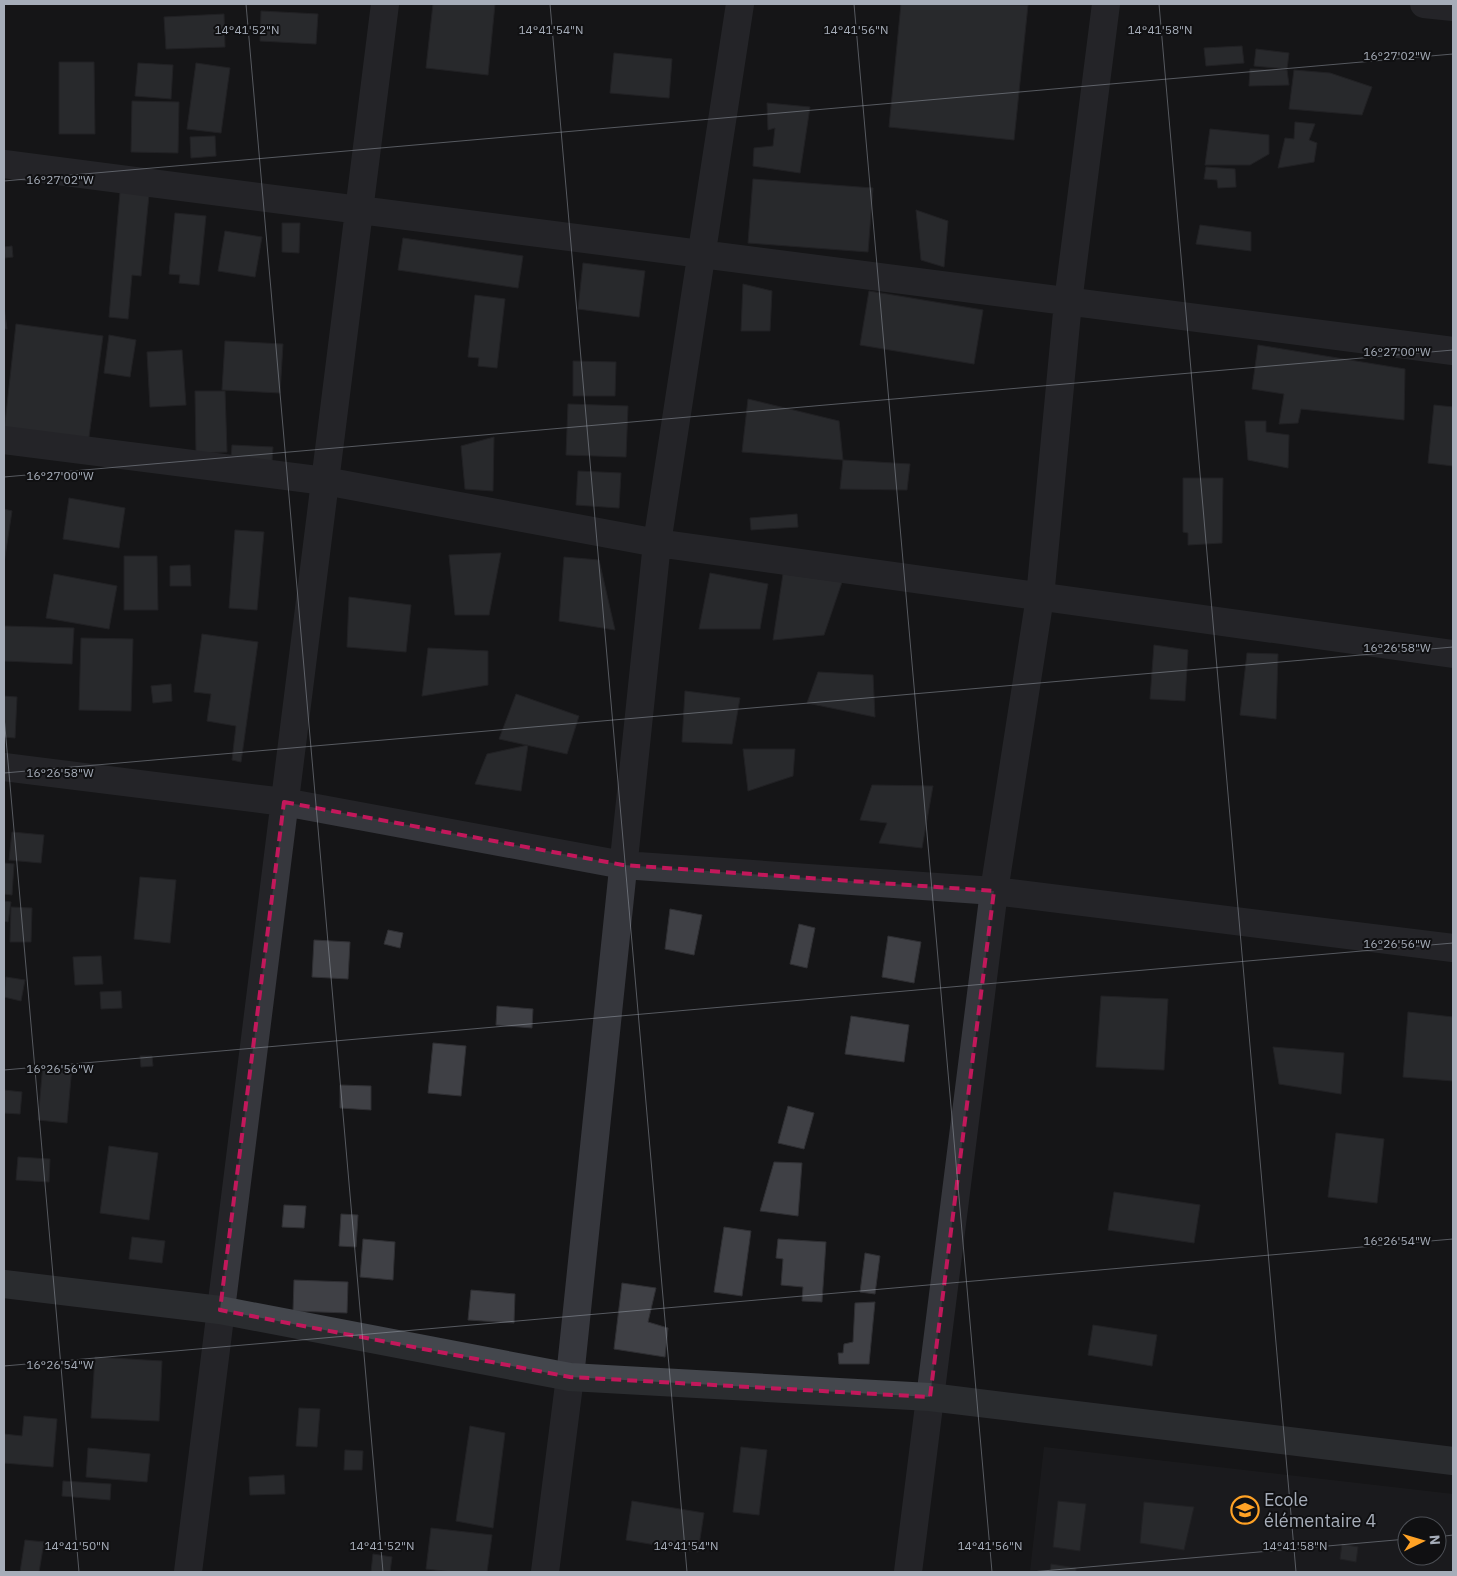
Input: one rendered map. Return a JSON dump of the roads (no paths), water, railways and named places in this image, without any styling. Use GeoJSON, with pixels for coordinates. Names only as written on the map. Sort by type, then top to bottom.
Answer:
{"type":"FeatureCollection","features":[{"type":"Feature","properties":{"kind":"street"},"geometry":{"type":"LineString","coordinates":[[188,1572],[385,4]]}},
{"type":"Feature","properties":{"kind":"street"},"geometry":{"type":"LineString","coordinates":[[545,1572],[570,1377],[657,543],[740,4]]}},
{"type":"Feature","properties":{"kind":"street"},"geometry":{"type":"LineString","coordinates":[[908,1572],[994,891],[1040,597],[1068,302],[1106,4]]}},
{"type":"Feature","properties":{"kind":"street"},"geometry":{"type":"LineString","coordinates":[[1424,4],[1453,7]]}},
{"type":"Feature","properties":{"kind":"street"},"geometry":{"type":"LineString","coordinates":[[4,164],[1453,351]]}},
{"type":"Feature","properties":{"kind":"street"},"geometry":{"type":"LineString","coordinates":[[4,440],[325,481],[657,543],[1453,654]]}},
{"type":"Feature","properties":{"kind":"street"},"geometry":{"type":"LineString","coordinates":[[4,767],[284,802],[623,865],[994,891],[1453,948]]}},
{"type":"Feature","properties":{"kind":"street"},"geometry":{"type":"LineString","coordinates":[[4,1284],[220,1310],[570,1377],[930,1397],[1453,1461]]}},
{"type":"Feature","properties":{"kind":"place","name":"Ecole élémentaire 4"},"geometry":{"type":"Point","coordinates":[1245,1510]}}]}
